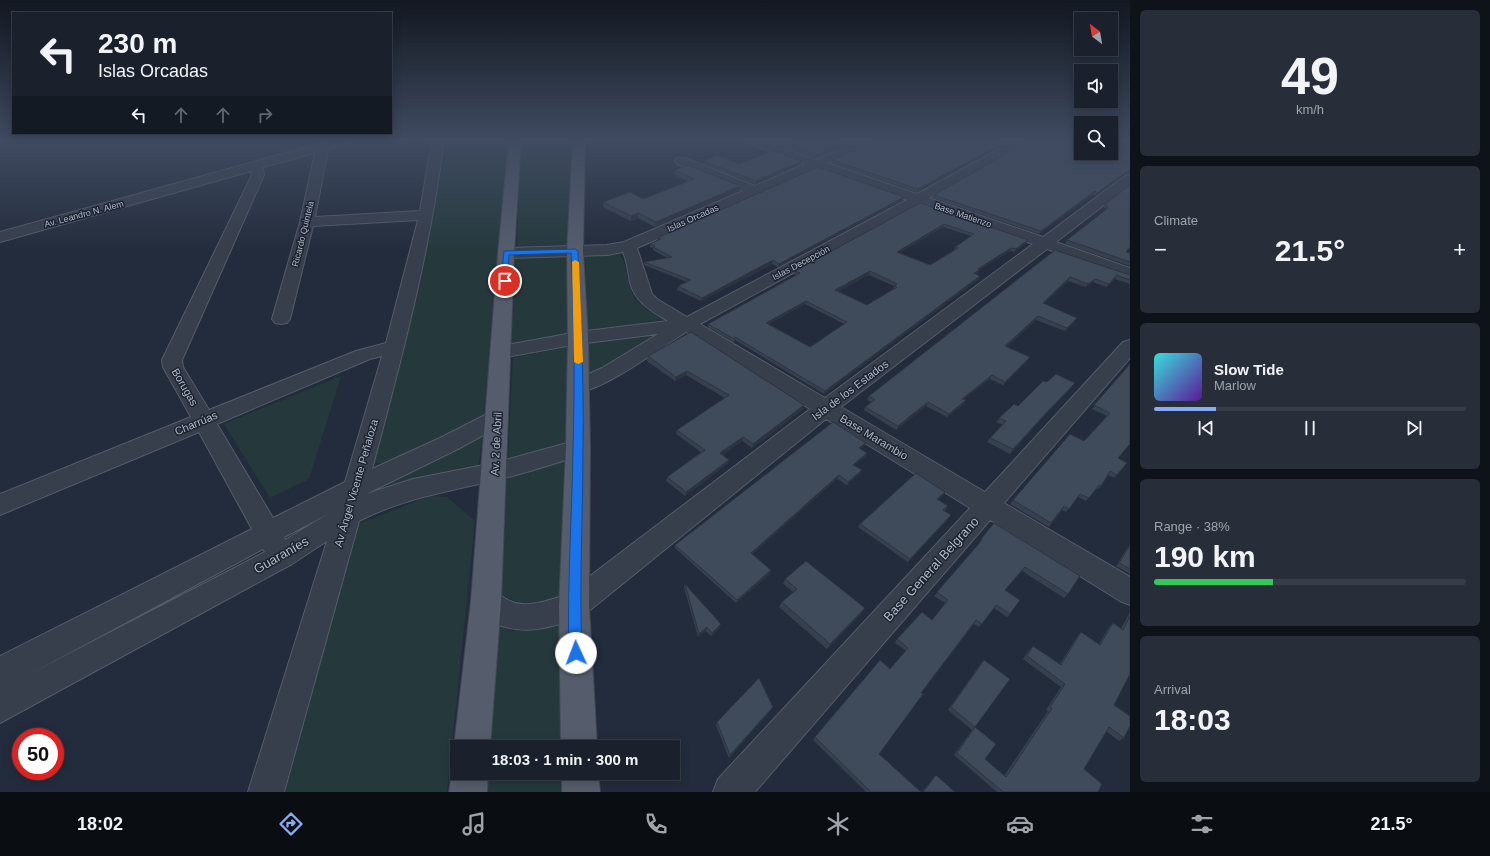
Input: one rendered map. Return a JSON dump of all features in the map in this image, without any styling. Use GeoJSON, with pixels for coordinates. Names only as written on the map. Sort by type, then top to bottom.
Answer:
{"type":"FeatureCollection","features":[{"type":"Feature","properties":{"kind":"main road","name":"Av. 2 de Abril"},"geometry":{"type":"LineString","coordinates":[[473,740],[486,601],[506,253],[512,177]]}},
{"type":"Feature","properties":{"kind":"main road"},"geometry":{"type":"LineString","coordinates":[[578,177],[575,251],[578,338],[578,448],[574,606],[579,740]]}},
{"type":"Feature","properties":{"kind":"main road"},"geometry":{"type":"LineString","coordinates":[[468,792],[469,780]]}},
{"type":"Feature","properties":{"kind":"main road"},"geometry":{"type":"LineString","coordinates":[[580,780],[581,792]]}},
{"type":"Feature","properties":{"kind":"street","name":"Av. Leandro N. Alem"},"geometry":{"type":"LineString","coordinates":[[0,237],[216,177]]}},
{"type":"Feature","properties":{"kind":"street","name":"Borugas"},"geometry":{"type":"LineString","coordinates":[[257,177],[172,360],[173,367],[282,556]]}},
{"type":"Feature","properties":{"kind":"street","name":"Ricardo Quintela"},"geometry":{"type":"LineString","coordinates":[[281,320],[318,177]]}},
{"type":"Feature","properties":{"kind":"street","name":"Av Ángel Vicente Peñaloza"},"geometry":{"type":"LineString","coordinates":[[266,792],[355,488],[394,347],[433,177]]}},
{"type":"Feature","properties":{"kind":"street"},"geometry":{"type":"LineString","coordinates":[[722,177],[756,191]]}},
{"type":"Feature","properties":{"kind":"street","name":"Islas Orcadas"},"geometry":{"type":"LineString","coordinates":[[506,253],[607,250],[628,246],[787,177]]}},
{"type":"Feature","properties":{"kind":"street","name":"Base Matienzo"},"geometry":{"type":"LineString","coordinates":[[853,177],[1130,273]]}},
{"type":"Feature","properties":{"kind":"street","name":"Islas Decepción"},"geometry":{"type":"LineString","coordinates":[[578,387],[600,378],[686,324],[959,177]]}},
{"type":"Feature","properties":{"kind":"street","name":"Isla de los Estados"},"geometry":{"type":"LineString","coordinates":[[574,606],[826,408],[1130,179]]}},
{"type":"Feature","properties":{"kind":"street"},"geometry":{"type":"LineString","coordinates":[[307,222],[425,215]]}},
{"type":"Feature","properties":{"kind":"street","name":"Base Marambio"},"geometry":{"type":"LineString","coordinates":[[628,246],[633,256],[640,290],[644,297],[686,324],[1130,592]]}},
{"type":"Feature","properties":{"kind":"street"},"geometry":{"type":"LineString","coordinates":[[501,352],[578,338],[686,324]]}},
{"type":"Feature","properties":{"kind":"street","name":"Base General Belgrano"},"geometry":{"type":"LineString","coordinates":[[731,792],[1130,346]]}},
{"type":"Feature","properties":{"kind":"street","name":"Charrúas"},"geometry":{"type":"LineString","coordinates":[[0,505],[204,419],[363,355],[394,347]]}},
{"type":"Feature","properties":{"kind":"street","name":"Guaraníes"},"geometry":{"type":"LineString","coordinates":[[0,673],[355,488],[450,443],[496,418]]}},
{"type":"Feature","properties":{"kind":"street","name":"Guaraníes"},"geometry":{"type":"LineString","coordinates":[[0,707],[282,556],[347,515],[388,496],[494,472],[578,448]]}},
{"type":"Feature","properties":{"kind":"street"},"geometry":{"type":"LineString","coordinates":[[486,601],[504,613],[519,617],[542,616],[574,606]]}},
{"type":"Feature","properties":{"kind":"green space"},"geometry":{"type":"Polygon","coordinates":[[[440,177],[506,177],[484,414],[444,438],[389,463],[374,463],[440,177]]]}},
{"type":"Feature","properties":{"kind":"green space"},"geometry":{"type":"Polygon","coordinates":[[[520,177],[573,177],[568,248],[517,248],[520,177]]]}},
{"type":"Feature","properties":{"kind":"green space"},"geometry":{"type":"Polygon","coordinates":[[[609,253],[619,254],[623,259],[633,296],[645,309],[670,319],[588,332],[585,255],[609,253]]]}},
{"type":"Feature","properties":{"kind":"green space"},"geometry":{"type":"Polygon","coordinates":[[[568,256],[568,336],[511,345],[515,257],[568,256]]]}},
{"type":"Feature","properties":{"kind":"green space"},"geometry":{"type":"Polygon","coordinates":[[[670,329],[588,377],[588,342],[670,329]]]}},
{"type":"Feature","properties":{"kind":"green space"},"geometry":{"type":"Polygon","coordinates":[[[567,347],[568,445],[508,461],[513,358],[567,347]]]}},
{"type":"Feature","properties":{"kind":"green space"},"geometry":{"type":"Polygon","coordinates":[[[341,376],[309,479],[270,498],[224,424],[341,376]]]}},
{"type":"Feature","properties":{"kind":"green space"},"geometry":{"type":"Polygon","coordinates":[[[483,431],[478,468],[387,485],[387,479],[437,460],[483,431]]]}},
{"type":"Feature","properties":{"kind":"green space"},"geometry":{"type":"Polygon","coordinates":[[[566,460],[564,602],[527,607],[501,594],[507,477],[566,460]]]}},
{"type":"Feature","properties":{"kind":"green space"},"geometry":{"type":"Polygon","coordinates":[[[430,496],[447,497],[475,521],[452,740],[450,740],[450,763],[447,792],[285,792],[356,525],[430,496]]]}},
{"type":"Feature","properties":{"kind":"green space"},"geometry":{"type":"Polygon","coordinates":[[[562,620],[563,740],[488,740],[495,624],[511,631],[539,629],[562,620]]]}},
{"type":"Feature","properties":{"kind":"green space"},"geometry":{"type":"Polygon","coordinates":[[[487,780],[563,780],[564,792],[486,792],[487,780]]]}},
{"type":"Feature","properties":{"kind":"building"},"geometry":{"type":"Polygon","coordinates":[[[690,177],[718,177],[740,186],[656,222],[638,213],[631,216],[603,202],[630,192],[643,199],[694,179],[690,177]]]}},
{"type":"Feature","properties":{"kind":"building"},"geometry":{"type":"Polygon","coordinates":[[[745,177],[765,177],[756,181],[745,177]]]}},
{"type":"Feature","properties":{"kind":"building"},"geometry":{"type":"Polygon","coordinates":[[[795,177],[847,177],[904,197],[779,264],[773,260],[702,298],[678,286],[691,280],[644,262],[672,257],[650,244],[661,239],[657,238],[795,177]]]}},
{"type":"Feature","properties":{"kind":"building"},"geometry":{"type":"Polygon","coordinates":[[[882,177],[940,177],[918,189],[882,177]]]}},
{"type":"Feature","properties":{"kind":"building"},"geometry":{"type":"Polygon","coordinates":[[[965,177],[1119,177],[1097,193],[1095,191],[1041,231],[934,195],[965,177]]]}},
{"type":"Feature","properties":{"kind":"building"},"geometry":{"type":"Polygon","coordinates":[[[1130,185],[1130,247],[1126,252],[1130,253],[1130,262],[1067,240],[1108,208],[1105,204],[1130,185]]]}},
{"type":"Feature","properties":{"kind":"building"},"geometry":{"type":"Polygon","coordinates":[[[920,203],[1028,240],[1016,249],[1011,248],[978,269],[980,270],[974,273],[980,276],[825,391],[735,337],[734,339],[708,324],[800,273],[795,271],[920,203]],[[944,224],[897,252],[930,265],[958,248],[955,247],[974,234],[944,224]],[[870,271],[835,290],[867,305],[897,287],[894,286],[897,284],[870,271]],[[806,301],[766,323],[810,347],[847,322],[806,301]]]}},
{"type":"Feature","properties":{"kind":"building"},"geometry":{"type":"Polygon","coordinates":[[[1055,250],[1130,275],[1130,280],[1117,275],[1109,284],[1095,279],[1088,284],[1070,277],[1043,303],[1077,318],[1067,328],[1038,316],[1005,346],[1030,357],[1005,382],[992,375],[962,399],[966,400],[949,414],[928,402],[898,426],[865,407],[875,400],[869,396],[1055,250]]]}},
{"type":"Feature","properties":{"kind":"building"},"geometry":{"type":"Polygon","coordinates":[[[691,332],[804,405],[753,444],[743,437],[720,453],[729,460],[686,492],[667,477],[705,450],[677,430],[729,395],[687,371],[676,377],[648,356],[691,332]]]}},
{"type":"Feature","properties":{"kind":"building"},"geometry":{"type":"Polygon","coordinates":[[[1130,364],[1130,444],[1118,458],[1127,463],[1117,475],[1110,471],[1101,486],[1099,485],[1089,498],[1080,494],[1069,509],[1064,506],[1051,523],[1013,500],[1070,434],[1084,441],[1110,413],[1094,405],[1130,364]]]}},
{"type":"Feature","properties":{"kind":"building"},"geometry":{"type":"Polygon","coordinates":[[[1056,374],[1075,383],[1013,449],[990,438],[1006,421],[999,418],[1014,404],[1018,406],[1043,381],[1047,382],[1056,374]]]}},
{"type":"Feature","properties":{"kind":"building"},"geometry":{"type":"Polygon","coordinates":[[[833,422],[866,443],[859,448],[867,453],[853,465],[862,470],[848,482],[839,475],[751,553],[771,570],[737,600],[675,545],[833,422]]]}},
{"type":"Feature","properties":{"kind":"building"},"geometry":{"type":"Polygon","coordinates":[[[916,473],[945,492],[937,499],[948,506],[943,510],[951,515],[910,559],[860,524],[916,473]]]}},
{"type":"Feature","properties":{"kind":"building"},"geometry":{"type":"Polygon","coordinates":[[[994,523],[1080,576],[1068,594],[1025,567],[1005,590],[1020,600],[1010,614],[996,605],[982,624],[976,620],[921,693],[923,694],[879,754],[921,792],[871,792],[815,737],[880,660],[890,669],[908,648],[897,639],[922,612],[932,620],[948,600],[937,592],[982,540],[981,539],[994,523]]]}},
{"type":"Feature","properties":{"kind":"building"},"geometry":{"type":"Polygon","coordinates":[[[1130,545],[1130,569],[1119,563],[1130,545]]]}},
{"type":"Feature","properties":{"kind":"building"},"geometry":{"type":"Polygon","coordinates":[[[806,561],[865,608],[830,644],[782,602],[797,589],[785,579],[806,561]]]}},
{"type":"Feature","properties":{"kind":"building"},"geometry":{"type":"Polygon","coordinates":[[[685,584],[721,624],[712,633],[707,627],[699,634],[685,584]]]}},
{"type":"Feature","properties":{"kind":"building"},"geometry":{"type":"Polygon","coordinates":[[[1130,616],[1130,674],[1114,705],[1130,716],[1130,726],[1124,738],[1109,727],[1084,769],[1102,784],[1098,792],[1003,792],[957,753],[975,727],[996,744],[985,759],[1006,777],[1052,708],[1050,707],[1065,684],[1027,656],[1033,646],[1061,665],[1081,632],[1100,645],[1113,623],[1123,630],[1130,616]]]}},
{"type":"Feature","properties":{"kind":"building"},"geometry":{"type":"Polygon","coordinates":[[[984,660],[1010,679],[975,727],[951,707],[984,660]]]}},
{"type":"Feature","properties":{"kind":"building"},"geometry":{"type":"Polygon","coordinates":[[[759,678],[773,707],[730,755],[717,722],[759,678]]]}},
{"type":"Feature","properties":{"kind":"building"},"geometry":{"type":"Polygon","coordinates":[[[936,775],[955,792],[923,792],[936,775]]]}},
{"type":"Feature","properties":{"kind":"slow traffic"},"geometry":{"type":"LineString","coordinates":[[575,262],[578,362]]}},
{"type":"Feature","properties":{"kind":"route"},"geometry":{"type":"LineString","coordinates":[[505,281],[506,253],[575,251],[578,338],[578,448],[574,606],[576,653]]}}]}
